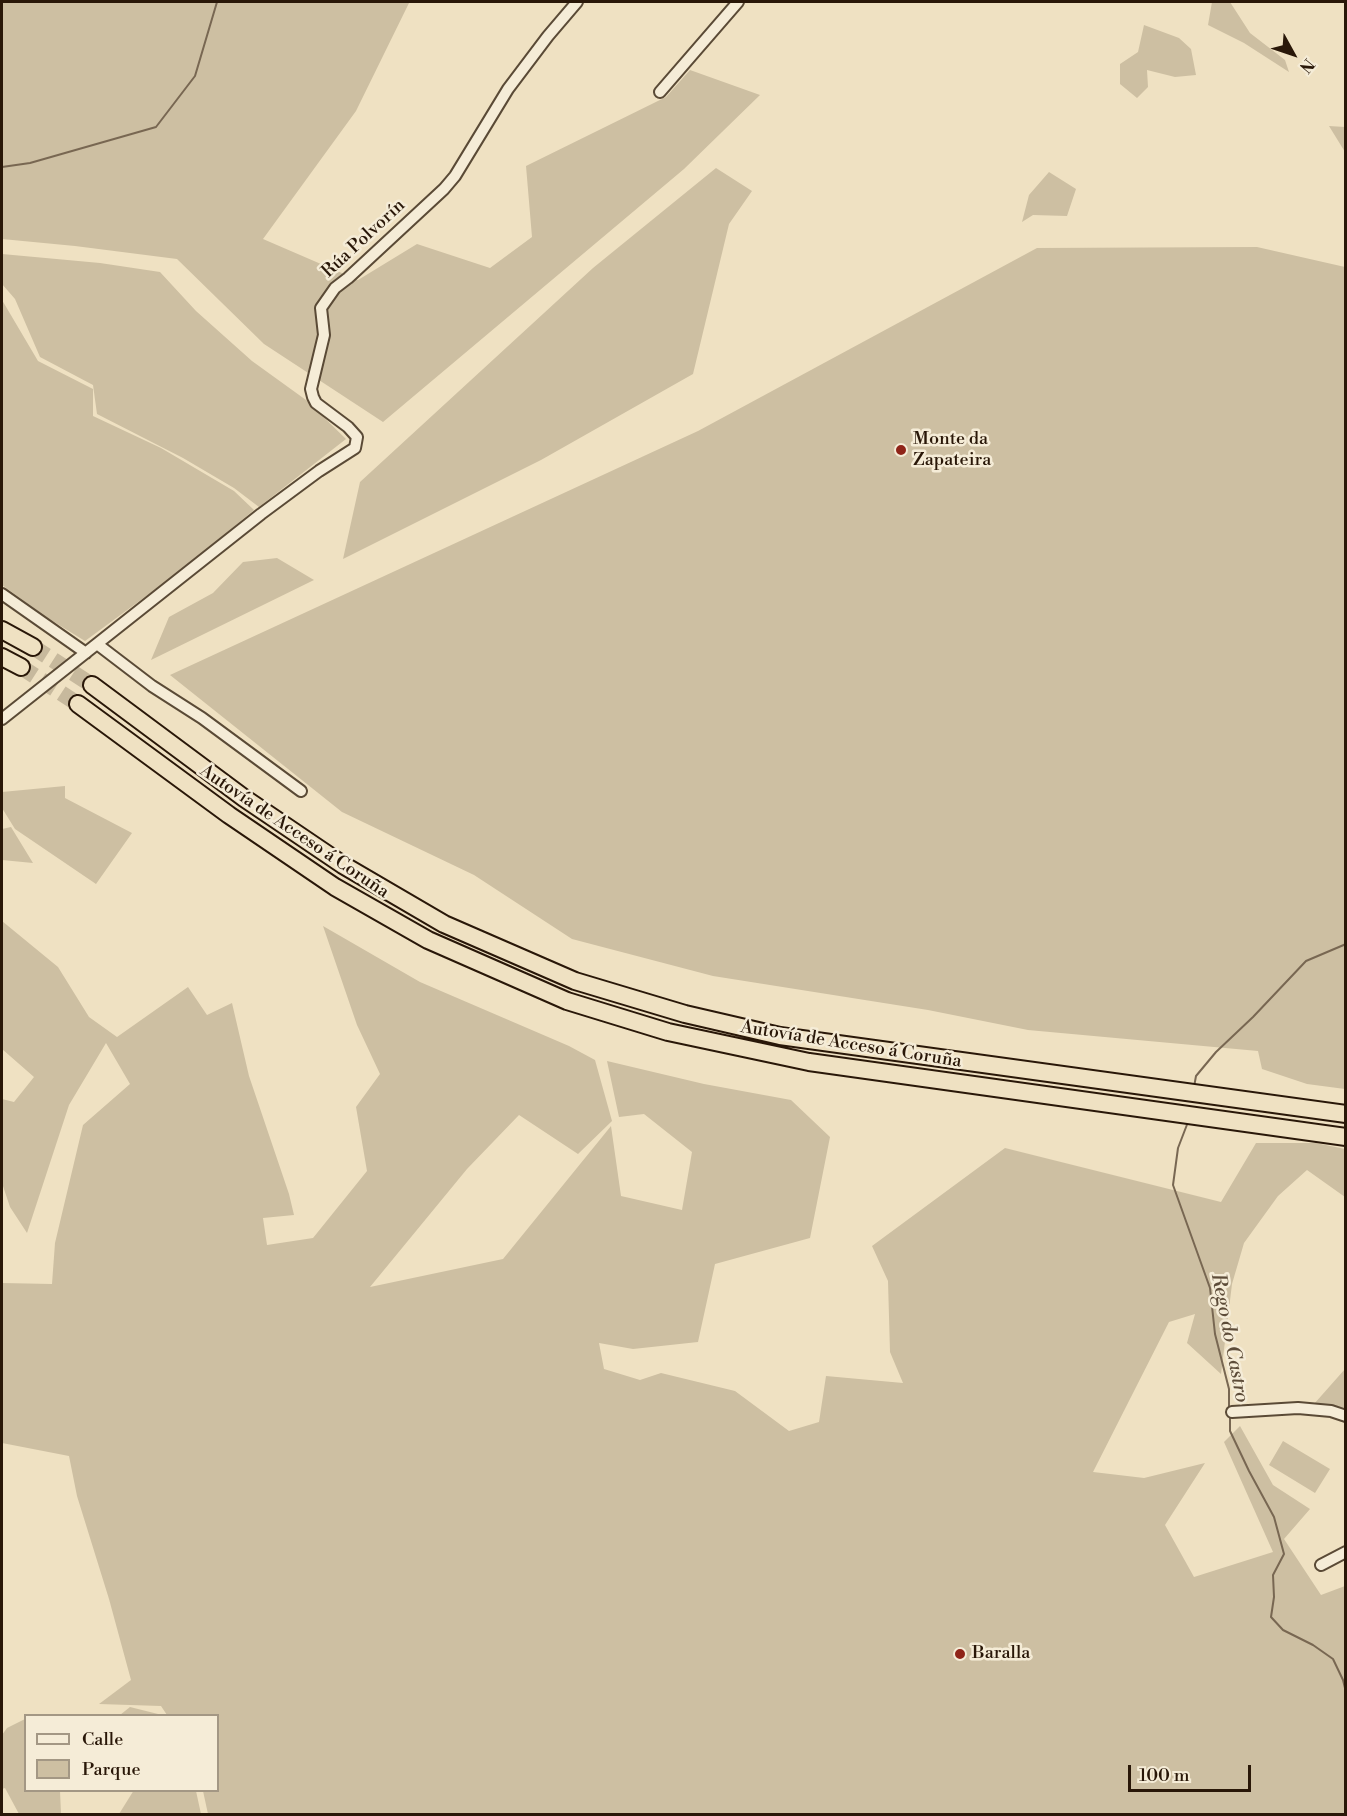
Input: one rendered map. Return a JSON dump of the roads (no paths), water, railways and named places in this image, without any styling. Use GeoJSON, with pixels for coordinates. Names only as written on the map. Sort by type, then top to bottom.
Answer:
{"type":"FeatureCollection","features":[{"type":"Feature","properties":{"kind":"highway"},"geometry":{"type":"LineString","coordinates":[[2,630],[33,647]]}},
{"type":"Feature","properties":{"kind":"highway"},"geometry":{"type":"LineString","coordinates":[[2,657],[21,667]]}},
{"type":"Feature","properties":{"kind":"highway","name":"Autovía de Acceso á Coruña"},"geometry":{"type":"LineString","coordinates":[[92,685],[244,798],[343,865],[444,924],[575,981],[685,1014],[780,1036],[1346,1114]]}},
{"type":"Feature","properties":{"kind":"highway","name":"Autovía de Acceso á Coruña"},"geometry":{"type":"LineString","coordinates":[[78,704],[228,814],[336,888],[428,940],[567,1001],[668,1032],[809,1062],[1346,1137]]}},
{"type":"Feature","properties":{"kind":"street","name":"Rúa Polvorín"},"geometry":{"type":"LineString","coordinates":[[91,649],[261,514],[319,471],[355,448],[357,437],[348,427],[316,403],[310,389],[324,335],[321,308],[335,288],[444,189],[455,176],[513,81],[577,2]]}},
{"type":"Feature","properties":{"kind":"street"},"geometry":{"type":"LineString","coordinates":[[660,92],[738,2]]}},
{"type":"Feature","properties":{"kind":"street"},"geometry":{"type":"LineString","coordinates":[[2,594],[202,718],[301,791]]}},
{"type":"Feature","properties":{"kind":"street"},"geometry":{"type":"LineString","coordinates":[[2,719],[91,649]]}},
{"type":"Feature","properties":{"kind":"street"},"geometry":{"type":"LineString","coordinates":[[1232,1412],[1298,1408],[1346,1416]]}},
{"type":"Feature","properties":{"kind":"street"},"geometry":{"type":"LineString","coordinates":[[1321,1565],[1346,1552]]}},
{"type":"Feature","properties":{"kind":"waterway"},"geometry":{"type":"LineString","coordinates":[[2,167],[30,163],[156,127],[195,76],[217,2]]}},
{"type":"Feature","properties":{"kind":"waterway","name":"Rego do Castro"},"geometry":{"type":"LineString","coordinates":[[1194,1087],[1196,1076],[1216,1052],[1306,961],[1346,944]]}},
{"type":"Feature","properties":{"kind":"waterway","name":"Rego do Castro"},"geometry":{"type":"LineString","coordinates":[[1188,1122],[1178,1148],[1173,1185],[1210,1288],[1215,1334],[1229,1389],[1229,1408]]}},
{"type":"Feature","properties":{"kind":"waterway","name":"Rego do Castro"},"geometry":{"type":"LineString","coordinates":[[1230,1414],[1230,1431],[1274,1517],[1284,1554],[1273,1575],[1274,1597],[1271,1617],[1283,1630],[1313,1645],[1333,1659],[1346,1692]]}},
{"type":"Feature","properties":{"kind":"tunnel"},"geometry":{"type":"LineString","coordinates":[[33,647],[92,685]]}},
{"type":"Feature","properties":{"kind":"tunnel"},"geometry":{"type":"LineString","coordinates":[[21,667],[78,704]]}},
{"type":"Feature","properties":{"kind":"place","name":"Monte da Zapateira"},"geometry":{"type":"Point","coordinates":[901,450]}},
{"type":"Feature","properties":{"kind":"place","name":"Baralla"},"geometry":{"type":"Point","coordinates":[960,1654]}}]}
